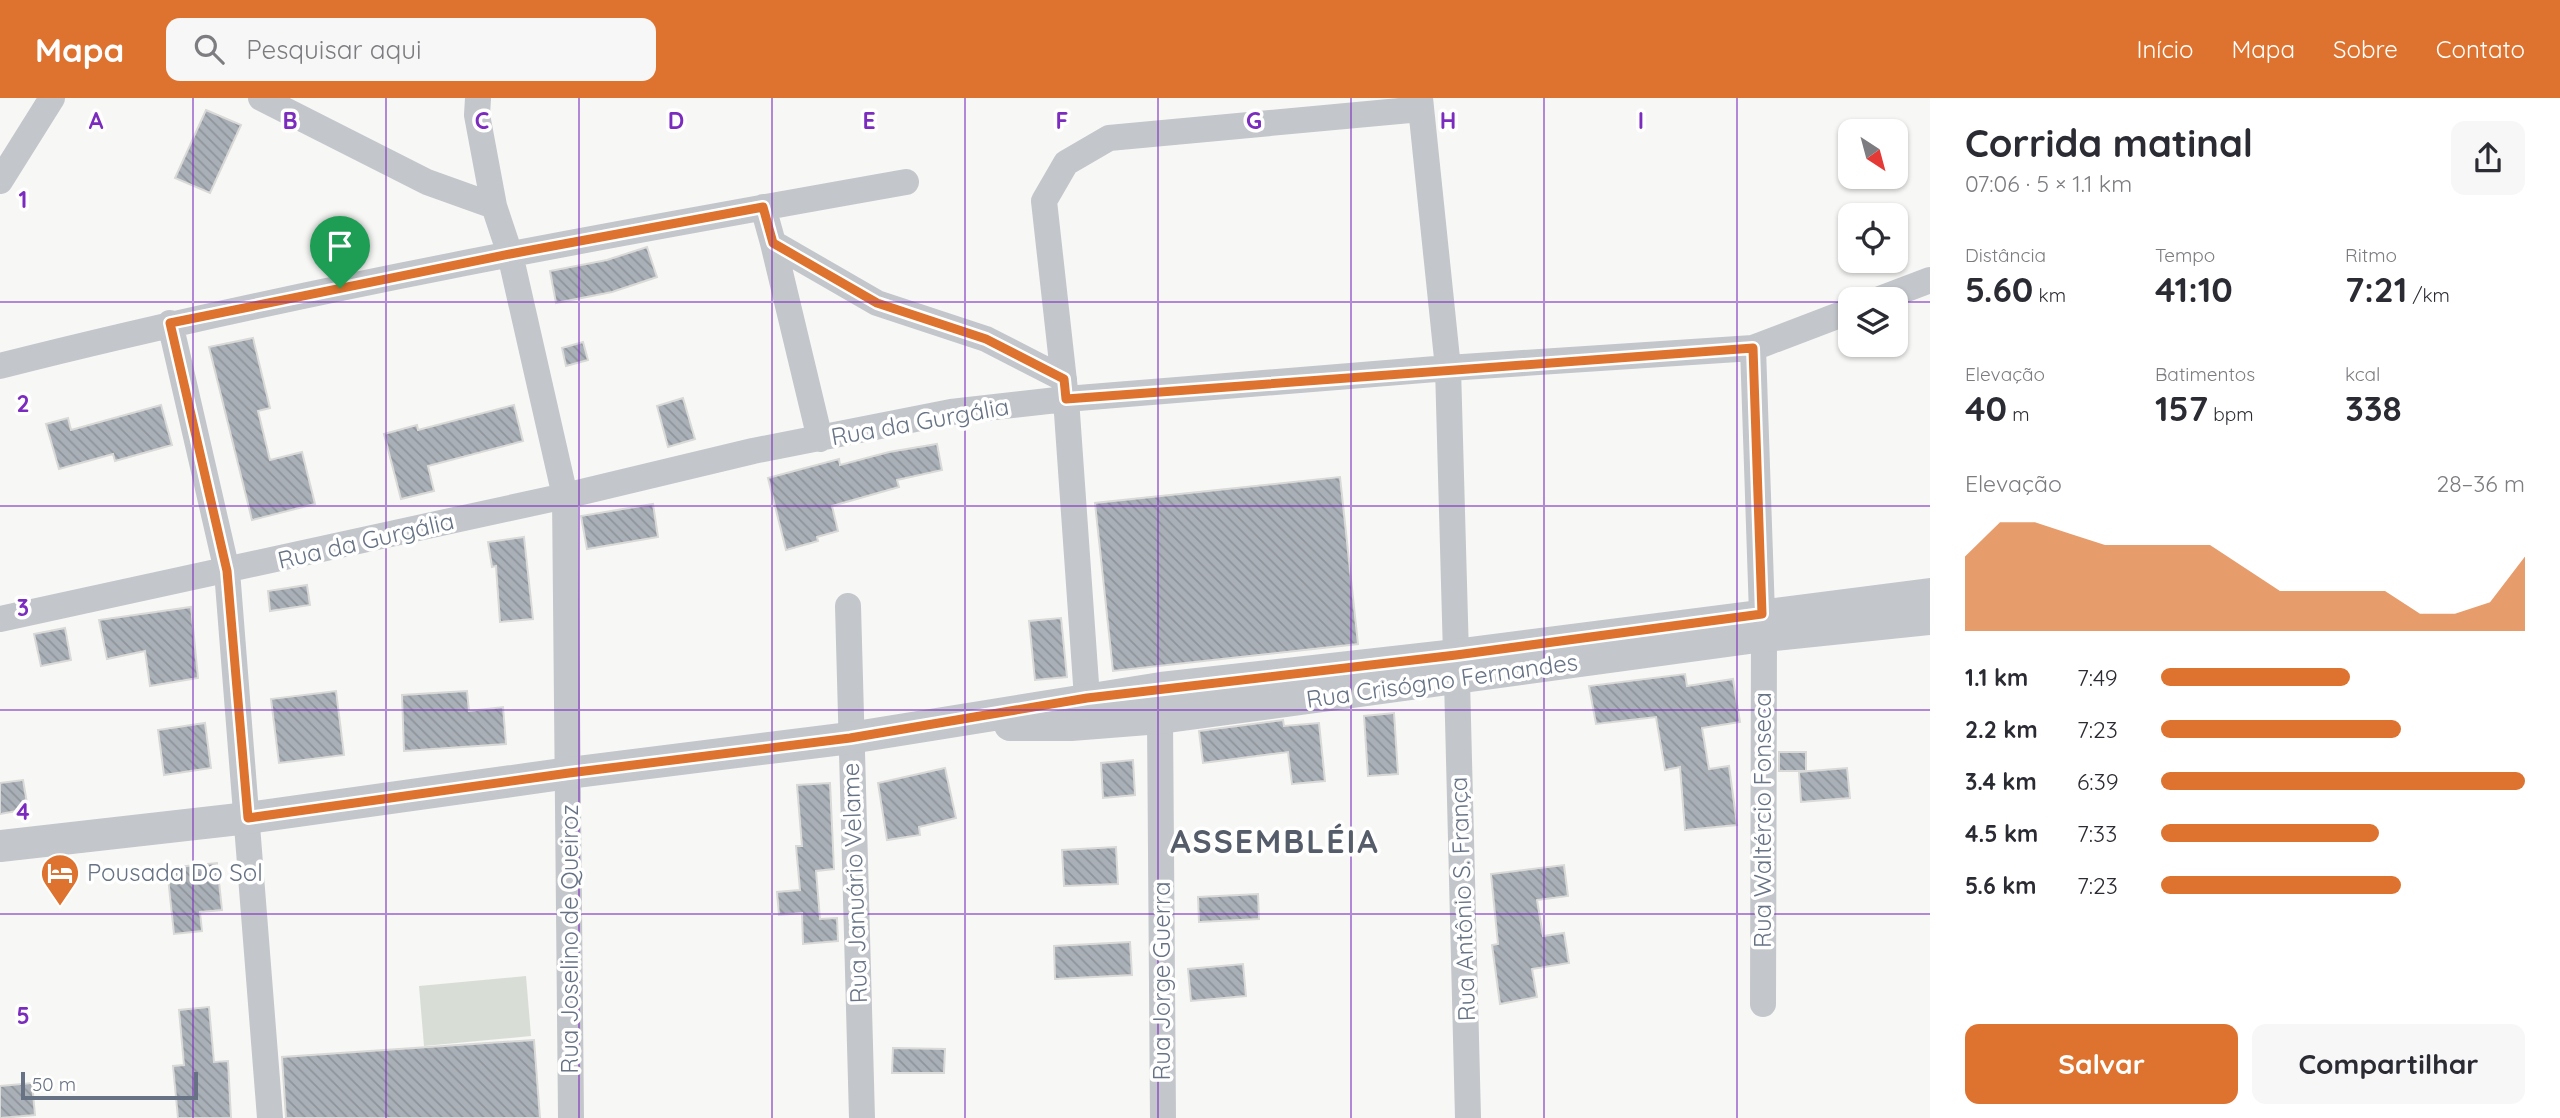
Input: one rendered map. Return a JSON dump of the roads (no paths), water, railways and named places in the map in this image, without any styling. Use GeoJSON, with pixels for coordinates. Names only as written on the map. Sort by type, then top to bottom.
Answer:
{"type":"FeatureCollection","features":[{"type":"Feature","properties":{"kind":"street"},"geometry":{"type":"LineString","coordinates":[[0,181],[52,98]]}},
{"type":"Feature","properties":{"kind":"street"},"geometry":{"type":"LineString","coordinates":[[261,98],[427,181],[494,206]]}},
{"type":"Feature","properties":{"kind":"street","name":"Rua Joselino de Queiroz"},"geometry":{"type":"LineString","coordinates":[[478,98],[477,116],[494,206],[510,254],[565,496],[571,1118]]}},
{"type":"Feature","properties":{"kind":"street"},"geometry":{"type":"LineString","coordinates":[[1087,698],[1065,389],[1044,201],[1066,163],[1109,138],[1421,104]]}},
{"type":"Feature","properties":{"kind":"street","name":"Rua Antônio S. França"},"geometry":{"type":"LineString","coordinates":[[1421,104],[1448,368],[1468,1118]]}},
{"type":"Feature","properties":{"kind":"street"},"geometry":{"type":"LineString","coordinates":[[0,366],[170,323],[510,254],[906,182]]}},
{"type":"Feature","properties":{"kind":"street"},"geometry":{"type":"LineString","coordinates":[[763,207],[820,439]]}},
{"type":"Feature","properties":{"kind":"street"},"geometry":{"type":"LineString","coordinates":[[773,243],[877,303],[986,339],[1065,389]]}},
{"type":"Feature","properties":{"kind":"street"},"geometry":{"type":"LineString","coordinates":[[1908,288],[1930,280]]}},
{"type":"Feature","properties":{"kind":"street","name":"Rua da Gurgália"},"geometry":{"type":"LineString","coordinates":[[0,619],[565,496],[753,451],[1065,389],[1753,348],[1838,316]]}},
{"type":"Feature","properties":{"kind":"street"},"geometry":{"type":"LineString","coordinates":[[170,323],[227,571],[270,1118]]}},
{"type":"Feature","properties":{"kind":"street","name":"Rua Waltércio Fonseca"},"geometry":{"type":"LineString","coordinates":[[1753,348],[1763,625],[1763,1004]]}},
{"type":"Feature","properties":{"kind":"street","name":"Rua Crisógno Fernandes"},"geometry":{"type":"LineString","coordinates":[[953,722],[1033,727],[1160,718],[1456,668],[1763,625],[1930,594]]}},
{"type":"Feature","properties":{"kind":"street","name":"Rua Januário Velame"},"geometry":{"type":"LineString","coordinates":[[848,606],[862,1118]]}},
{"type":"Feature","properties":{"kind":"street","name":"Rua Crisógno Fernandes"},"geometry":{"type":"LineString","coordinates":[[1763,625],[1930,619]]}},
{"type":"Feature","properties":{"kind":"street","name":"Rua Crisógno Fernandes"},"geometry":{"type":"LineString","coordinates":[[0,846],[248,818],[569,773],[850,738],[1087,698],[1456,668]]}},
{"type":"Feature","properties":{"kind":"street","name":"Rua Jorge Guerra"},"geometry":{"type":"LineString","coordinates":[[1160,718],[1163,1118]]}},
{"type":"Feature","properties":{"kind":"place","name":"Pousada Do Sol"},"geometry":{"type":"Point","coordinates":[60,907]}},
{"type":"Feature","properties":{"kind":"district","name":"ASSEMBLÉIA"},"geometry":{"type":"Point","coordinates":[1275,842]}}]}
